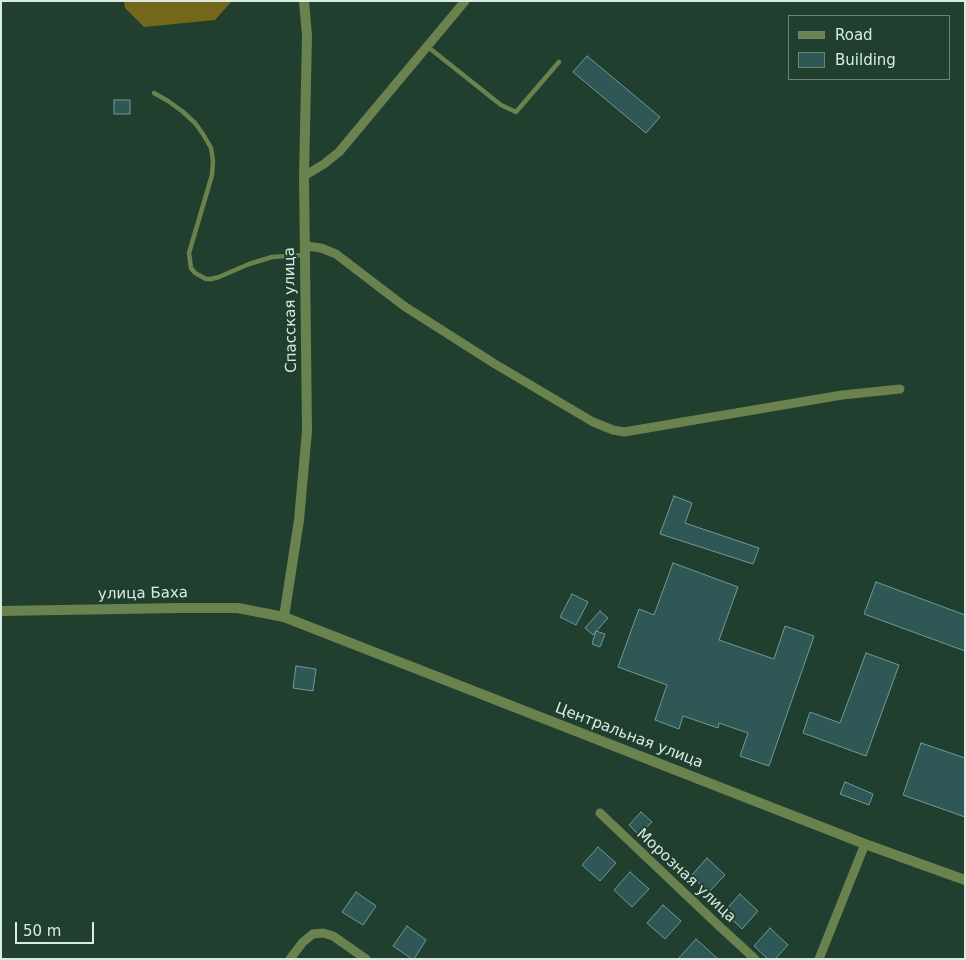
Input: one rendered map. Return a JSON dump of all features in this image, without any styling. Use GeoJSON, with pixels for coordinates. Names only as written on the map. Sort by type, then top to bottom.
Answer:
{"type":"FeatureCollection","features":[{"type":"Feature","properties":{"kind":"street","name":"Спасская улица"},"geometry":{"type":"LineString","coordinates":[[284,616],[299,520],[307,431],[304,176],[307,36],[304,1]]}},
{"type":"Feature","properties":{"kind":"street"},"geometry":{"type":"LineString","coordinates":[[304,176],[324,164],[338,152],[465,1]]}},
{"type":"Feature","properties":{"kind":"street"},"geometry":{"type":"LineString","coordinates":[[306,250],[321,248],[336,254],[404,306],[592,422],[613,430],[624,432],[842,395],[900,389]]}},
{"type":"Feature","properties":{"kind":"street","name":"улица Баха"},"geometry":{"type":"LineString","coordinates":[[1,611],[238,608],[284,616]]}},
{"type":"Feature","properties":{"kind":"street","name":"Центральная улица"},"geometry":{"type":"LineString","coordinates":[[284,616],[865,844],[965,880]]}},
{"type":"Feature","properties":{"kind":"street","name":"Морозная улица"},"geometry":{"type":"LineString","coordinates":[[600,813],[755,959]]}},
{"type":"Feature","properties":{"kind":"street"},"geometry":{"type":"LineString","coordinates":[[819,959],[865,844]]}},
{"type":"Feature","properties":{"kind":"street"},"geometry":{"type":"LineString","coordinates":[[290,959],[303,942],[313,934],[323,933],[333,936],[366,959]]}},
{"type":"Feature","properties":{"kind":"lane"},"geometry":{"type":"LineString","coordinates":[[428,46],[501,105],[516,112],[559,62]]}},
{"type":"Feature","properties":{"kind":"lane"},"geometry":{"type":"LineString","coordinates":[[154,93],[182,111],[203,134],[211,148],[213,161],[212,176],[189,253],[191,268],[206,279],[211,279],[272,256],[306,250]]}},
{"type":"Feature","properties":{"kind":"shaded area"},"geometry":{"type":"Polygon","coordinates":[[[124,1],[232,1],[215,20],[144,27],[125,8],[124,1]]]}},
{"type":"Feature","properties":{"kind":"building"},"geometry":{"type":"Polygon","coordinates":[[[587,56],[660,117],[646,133],[573,72],[587,56]]]}},
{"type":"Feature","properties":{"kind":"building"},"geometry":{"type":"Polygon","coordinates":[[[114,100],[130,100],[130,114],[114,114],[114,100]]]}},
{"type":"Feature","properties":{"kind":"building"},"geometry":{"type":"Polygon","coordinates":[[[674,496],[692,503],[685,523],[759,548],[753,564],[660,534],[674,496]]]}},
{"type":"Feature","properties":{"kind":"building"},"geometry":{"type":"Polygon","coordinates":[[[673,563],[738,587],[719,640],[774,659],[785,626],[814,636],[769,766],[740,756],[748,733],[719,723],[718,728],[683,716],[679,729],[655,720],[667,685],[618,667],[639,609],[654,615],[673,563]]]}},
{"type":"Feature","properties":{"kind":"building"},"geometry":{"type":"Polygon","coordinates":[[[876,582],[965,615],[965,651],[864,614],[876,582]]]}},
{"type":"Feature","properties":{"kind":"building"},"geometry":{"type":"Polygon","coordinates":[[[572,594],[588,602],[576,625],[560,617],[572,594]]]}},
{"type":"Feature","properties":{"kind":"building"},"geometry":{"type":"Polygon","coordinates":[[[600,611],[608,618],[593,635],[585,628],[600,611]]]}},
{"type":"Feature","properties":{"kind":"building"},"geometry":{"type":"Polygon","coordinates":[[[596,631],[605,634],[600,647],[592,644],[596,631]]]}},
{"type":"Feature","properties":{"kind":"building"},"geometry":{"type":"Polygon","coordinates":[[[866,653],[899,665],[866,756],[803,733],[810,712],[840,723],[866,653]]]}},
{"type":"Feature","properties":{"kind":"building"},"geometry":{"type":"Polygon","coordinates":[[[296,666],[316,669],[313,691],[293,688],[296,666]]]}},
{"type":"Feature","properties":{"kind":"building"},"geometry":{"type":"Polygon","coordinates":[[[921,743],[965,758],[965,817],[903,795],[921,743]]]}},
{"type":"Feature","properties":{"kind":"building"},"geometry":{"type":"Polygon","coordinates":[[[845,782],[873,794],[869,805],[840,794],[845,782]]]}},
{"type":"Feature","properties":{"kind":"building"},"geometry":{"type":"Polygon","coordinates":[[[641,812],[652,822],[639,835],[629,825],[641,812]]]}},
{"type":"Feature","properties":{"kind":"building"},"geometry":{"type":"Polygon","coordinates":[[[598,847],[616,863],[600,881],[582,865],[598,847]]]}},
{"type":"Feature","properties":{"kind":"building"},"geometry":{"type":"Polygon","coordinates":[[[707,858],[725,875],[709,892],[691,876],[707,858]]]}},
{"type":"Feature","properties":{"kind":"building"},"geometry":{"type":"Polygon","coordinates":[[[630,872],[649,889],[632,907],[614,890],[630,872]]]}},
{"type":"Feature","properties":{"kind":"building"},"geometry":{"type":"Polygon","coordinates":[[[356,892],[376,906],[363,925],[342,912],[356,892]]]}},
{"type":"Feature","properties":{"kind":"building"},"geometry":{"type":"Polygon","coordinates":[[[740,894],[758,911],[742,929],[724,912],[740,894]]]}},
{"type":"Feature","properties":{"kind":"building"},"geometry":{"type":"Polygon","coordinates":[[[663,905],[681,921],[665,939],[647,923],[663,905]]]}},
{"type":"Feature","properties":{"kind":"building"},"geometry":{"type":"Polygon","coordinates":[[[407,926],[426,940],[414,959],[393,946],[407,926]]]}},
{"type":"Feature","properties":{"kind":"building"},"geometry":{"type":"Polygon","coordinates":[[[770,928],[788,945],[775,959],[768,959],[754,946],[770,928]]]}},
{"type":"Feature","properties":{"kind":"building"},"geometry":{"type":"Polygon","coordinates":[[[696,939],[718,959],[678,959],[696,939]]]}}]}
